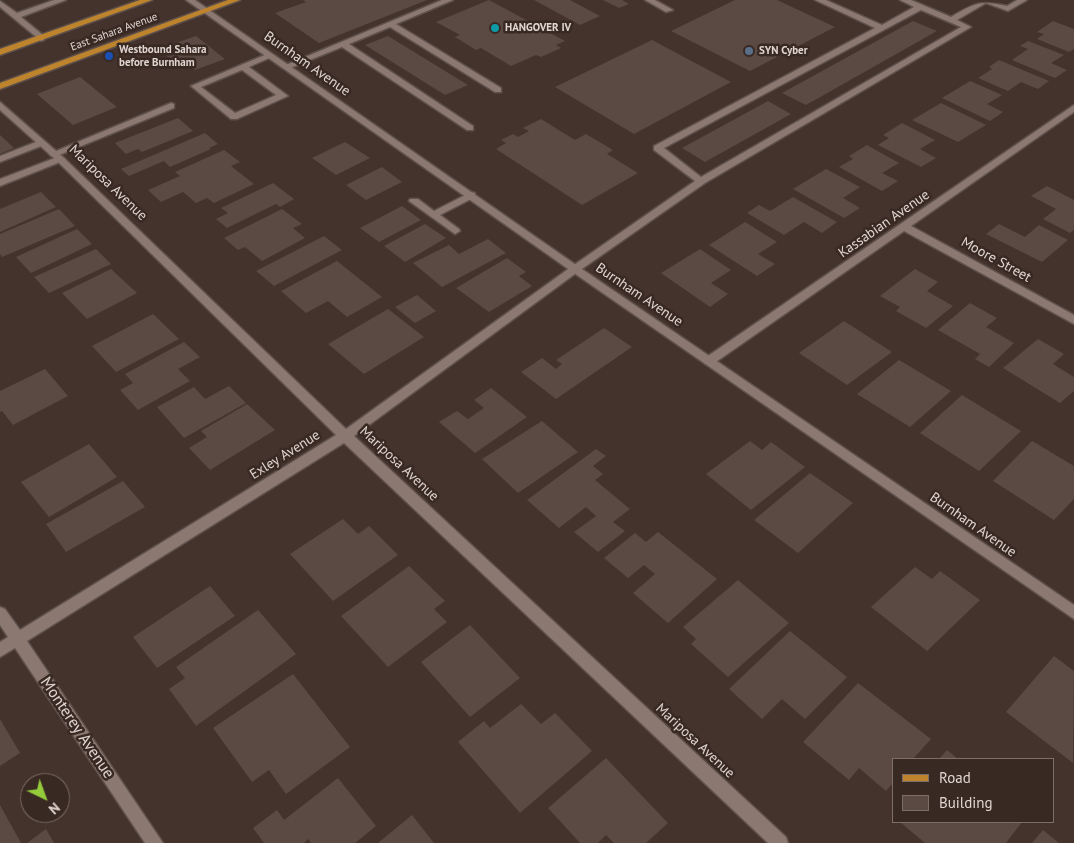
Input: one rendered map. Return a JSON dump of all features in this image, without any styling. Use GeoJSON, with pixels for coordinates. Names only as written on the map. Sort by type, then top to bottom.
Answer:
{"type":"FeatureCollection","features":[{"type":"Feature","properties":{"kind":"main road","name":"East Sahara Avenue"},"geometry":{"type":"LineString","coordinates":[[0,52],[148,0]]}},
{"type":"Feature","properties":{"kind":"main road","name":"East Sahara Avenue"},"geometry":{"type":"LineString","coordinates":[[0,86],[236,0]]}},
{"type":"Feature","properties":{"kind":"street","name":"Burnham Avenue"},"geometry":{"type":"LineString","coordinates":[[190,0],[575,269],[1074,613]]}},
{"type":"Feature","properties":{"kind":"street"},"geometry":{"type":"LineString","coordinates":[[285,67],[449,0]]}},
{"type":"Feature","properties":{"kind":"street"},"geometry":{"type":"LineString","coordinates":[[649,0],[669,10]]}},
{"type":"Feature","properties":{"kind":"street"},"geometry":{"type":"LineString","coordinates":[[819,0],[882,28]]}},
{"type":"Feature","properties":{"kind":"street"},"geometry":{"type":"LineString","coordinates":[[904,0],[951,20],[986,0],[1008,9],[1024,0]]}},
{"type":"Feature","properties":{"kind":"street"},"geometry":{"type":"LineString","coordinates":[[16,16],[57,1]]}},
{"type":"Feature","properties":{"kind":"street"},"geometry":{"type":"LineString","coordinates":[[0,3],[41,38]]}},
{"type":"Feature","properties":{"kind":"street"},"geometry":{"type":"LineString","coordinates":[[701,181],[658,148],[920,7]]}},
{"type":"Feature","properties":{"kind":"street","name":"Exley Avenue"},"geometry":{"type":"LineString","coordinates":[[0,650],[345,436],[575,269],[701,181],[967,27],[951,20]]}},
{"type":"Feature","properties":{"kind":"street"},"geometry":{"type":"LineString","coordinates":[[390,24],[498,90]]}},
{"type":"Feature","properties":{"kind":"street"},"geometry":{"type":"LineString","coordinates":[[342,43],[470,128]]}},
{"type":"Feature","properties":{"kind":"street"},"geometry":{"type":"LineString","coordinates":[[243,67],[283,96],[234,117],[195,86],[270,56]]}},
{"type":"Feature","properties":{"kind":"street","name":"Mariposa Avenue"},"geometry":{"type":"LineString","coordinates":[[0,105],[57,157],[345,436],[780,843]]}},
{"type":"Feature","properties":{"kind":"street"},"geometry":{"type":"LineString","coordinates":[[0,184],[171,106]]}},
{"type":"Feature","properties":{"kind":"street","name":"Kassabian Avenue"},"geometry":{"type":"LineString","coordinates":[[709,361],[740,342],[1074,108]]}},
{"type":"Feature","properties":{"kind":"street"},"geometry":{"type":"LineString","coordinates":[[0,159],[41,143]]}},
{"type":"Feature","properties":{"kind":"street"},"geometry":{"type":"LineString","coordinates":[[433,215],[471,195]]}},
{"type":"Feature","properties":{"kind":"street"},"geometry":{"type":"LineString","coordinates":[[414,201],[455,231]]}},
{"type":"Feature","properties":{"kind":"street","name":"Moore Street"},"geometry":{"type":"LineString","coordinates":[[904,226],[1074,320]]}},
{"type":"Feature","properties":{"kind":"street","name":"Monterey Avenue"},"geometry":{"type":"LineString","coordinates":[[0,613],[154,843]]}},
{"type":"Feature","properties":{"kind":"building"},"geometry":{"type":"Polygon","coordinates":[[[303,0],[427,0],[319,43],[275,13],[306,2],[303,0]]]}},
{"type":"Feature","properties":{"kind":"building","name":"HANGOVER IV"},"geometry":{"type":"Polygon","coordinates":[[[489,0],[565,41],[556,45],[561,48],[541,57],[536,55],[511,66],[481,48],[476,50],[455,37],[460,35],[436,22],[489,0]]]}},
{"type":"Feature","properties":{"kind":"building"},"geometry":{"type":"Polygon","coordinates":[[[534,0],[570,0],[600,16],[580,25],[534,0]]]}},
{"type":"Feature","properties":{"kind":"building"},"geometry":{"type":"Polygon","coordinates":[[[603,0],[622,0],[629,4],[619,8],[603,0]]]}},
{"type":"Feature","properties":{"kind":"building","name":"SYN Cyber"},"geometry":{"type":"Polygon","coordinates":[[[735,0],[777,0],[835,27],[750,71],[671,31],[735,0]]]}},
{"type":"Feature","properties":{"kind":"building"},"geometry":{"type":"Polygon","coordinates":[[[913,21],[937,31],[806,105],[782,93],[913,21]]]}},
{"type":"Feature","properties":{"kind":"building"},"geometry":{"type":"Polygon","coordinates":[[[1053,21],[1074,29],[1074,49],[1069,52],[1037,39],[1044,34],[1037,32],[1053,21]]]}},
{"type":"Feature","properties":{"kind":"building"},"geometry":{"type":"Polygon","coordinates":[[[196,36],[225,59],[195,70],[185,62],[177,64],[158,49],[196,36]]]}},
{"type":"Feature","properties":{"kind":"building"},"geometry":{"type":"Polygon","coordinates":[[[388,36],[468,85],[445,95],[365,45],[388,36]]]}},
{"type":"Feature","properties":{"kind":"building"},"geometry":{"type":"Polygon","coordinates":[[[652,40],[731,82],[634,134],[555,87],[652,40]]]}},
{"type":"Feature","properties":{"kind":"building"},"geometry":{"type":"Polygon","coordinates":[[[1028,41],[1064,55],[1051,63],[1067,70],[1055,78],[1012,60],[1028,49],[1020,46],[1028,41]]]}},
{"type":"Feature","properties":{"kind":"building"},"geometry":{"type":"Polygon","coordinates":[[[999,60],[1049,81],[1038,89],[1021,82],[1008,91],[978,78],[992,69],[989,67],[999,60]]]}},
{"type":"Feature","properties":{"kind":"building"},"geometry":{"type":"Polygon","coordinates":[[[80,77],[117,107],[73,125],[37,94],[80,77]]]}},
{"type":"Feature","properties":{"kind":"building"},"geometry":{"type":"Polygon","coordinates":[[[970,81],[1002,95],[987,104],[1003,112],[990,121],[942,98],[970,81]]]}},
{"type":"Feature","properties":{"kind":"building"},"geometry":{"type":"Polygon","coordinates":[[[768,101],[791,114],[705,162],[682,148],[768,101]]]}},
{"type":"Feature","properties":{"kind":"building"},"geometry":{"type":"Polygon","coordinates":[[[941,103],[986,125],[958,142],[912,120],[941,103]]]}},
{"type":"Feature","properties":{"kind":"building"},"geometry":{"type":"Polygon","coordinates":[[[178,118],[193,131],[142,152],[138,149],[126,154],[115,143],[178,118]]]}},
{"type":"Feature","properties":{"kind":"building"},"geometry":{"type":"Polygon","coordinates":[[[541,119],[575,140],[586,134],[613,150],[607,154],[638,173],[582,205],[496,149],[506,143],[501,140],[513,134],[518,137],[529,131],[523,128],[541,119]]]}},
{"type":"Feature","properties":{"kind":"building"},"geometry":{"type":"Polygon","coordinates":[[[902,123],[935,140],[920,149],[936,158],[921,167],[878,145],[889,138],[883,135],[902,123]]]}},
{"type":"Feature","properties":{"kind":"building"},"geometry":{"type":"Polygon","coordinates":[[[205,133],[218,144],[170,167],[164,161],[129,176],[121,169],[205,133]]]}},
{"type":"Feature","properties":{"kind":"building"},"geometry":{"type":"Polygon","coordinates":[[[0,135],[14,148],[0,154],[0,135]]]}},
{"type":"Feature","properties":{"kind":"building"},"geometry":{"type":"Polygon","coordinates":[[[345,142],[370,158],[336,175],[312,158],[345,142]]]}},
{"type":"Feature","properties":{"kind":"building"},"geometry":{"type":"Polygon","coordinates":[[[867,145],[899,163],[882,173],[898,181],[882,191],[839,167],[853,159],[849,156],[867,145]]]}},
{"type":"Feature","properties":{"kind":"building"},"geometry":{"type":"Polygon","coordinates":[[[224,150],[240,162],[231,166],[254,184],[214,203],[207,198],[196,203],[183,192],[161,202],[148,190],[180,176],[175,172],[224,150]]]}},
{"type":"Feature","properties":{"kind":"building"},"geometry":{"type":"Polygon","coordinates":[[[382,167],[402,182],[366,200],[346,185],[382,167]]]}},
{"type":"Feature","properties":{"kind":"building"},"geometry":{"type":"Polygon","coordinates":[[[826,169],[860,187],[843,198],[860,208],[844,218],[793,189],[826,169]]]}},
{"type":"Feature","properties":{"kind":"building"},"geometry":{"type":"Polygon","coordinates":[[[273,183],[294,199],[280,207],[276,204],[227,228],[216,219],[228,213],[221,208],[273,183]]]}},
{"type":"Feature","properties":{"kind":"building"},"geometry":{"type":"Polygon","coordinates":[[[1047,186],[1074,200],[1074,230],[1070,233],[1043,219],[1056,209],[1031,196],[1047,186]]]}},
{"type":"Feature","properties":{"kind":"building"},"geometry":{"type":"Polygon","coordinates":[[[41,192],[56,207],[0,232],[0,209],[41,192]]]}},
{"type":"Feature","properties":{"kind":"building"},"geometry":{"type":"Polygon","coordinates":[[[793,197],[837,222],[822,233],[804,222],[784,235],[747,213],[759,205],[770,211],[793,197]]]}},
{"type":"Feature","properties":{"kind":"building"},"geometry":{"type":"Polygon","coordinates":[[[402,206],[421,220],[379,242],[360,228],[402,206]]]}},
{"type":"Feature","properties":{"kind":"building"},"geometry":{"type":"Polygon","coordinates":[[[59,209],[75,226],[2,257],[0,254],[0,234],[59,209]]]}},
{"type":"Feature","properties":{"kind":"building"},"geometry":{"type":"Polygon","coordinates":[[[282,209],[302,224],[293,228],[305,238],[262,261],[245,247],[238,250],[224,238],[282,209]]]}},
{"type":"Feature","properties":{"kind":"building"},"geometry":{"type":"Polygon","coordinates":[[[745,222],[777,242],[758,254],[775,264],[757,276],[709,245],[745,222]]]}},
{"type":"Feature","properties":{"kind":"building"},"geometry":{"type":"Polygon","coordinates":[[[425,224],[446,238],[405,262],[384,246],[425,224]]]}},
{"type":"Feature","properties":{"kind":"building"},"geometry":{"type":"Polygon","coordinates":[[[999,224],[1025,237],[1039,225],[1068,240],[1042,262],[986,234],[999,224]]]}},
{"type":"Feature","properties":{"kind":"building"},"geometry":{"type":"Polygon","coordinates":[[[77,229],[92,244],[31,273],[16,257],[77,229]]]}},
{"type":"Feature","properties":{"kind":"building"},"geometry":{"type":"Polygon","coordinates":[[[324,236],[342,250],[274,286],[256,271],[324,236]]]}},
{"type":"Feature","properties":{"kind":"building"},"geometry":{"type":"Polygon","coordinates":[[[488,239],[506,253],[442,287],[413,263],[449,245],[459,254],[488,239]]]}},
{"type":"Feature","properties":{"kind":"building"},"geometry":{"type":"Polygon","coordinates":[[[96,249],[111,264],[49,293],[34,277],[96,249]]]}},
{"type":"Feature","properties":{"kind":"building"},"geometry":{"type":"Polygon","coordinates":[[[700,249],[731,270],[711,283],[728,294],[710,307],[661,273],[700,249]]]}},
{"type":"Feature","properties":{"kind":"building"},"geometry":{"type":"Polygon","coordinates":[[[507,258],[526,272],[519,276],[532,286],[489,312],[456,288],[507,258]]]}},
{"type":"Feature","properties":{"kind":"building"},"geometry":{"type":"Polygon","coordinates":[[[337,261],[382,297],[347,317],[328,301],[306,313],[281,291],[337,261]]]}},
{"type":"Feature","properties":{"kind":"building"},"geometry":{"type":"Polygon","coordinates":[[[111,269],[137,293],[87,319],[62,293],[111,269]]]}},
{"type":"Feature","properties":{"kind":"building"},"geometry":{"type":"Polygon","coordinates":[[[915,269],[938,282],[927,291],[953,306],[926,328],[896,311],[900,307],[880,296],[915,269]]]}},
{"type":"Feature","properties":{"kind":"building"},"geometry":{"type":"Polygon","coordinates":[[[417,295],[436,311],[415,323],[395,307],[417,295]]]}},
{"type":"Feature","properties":{"kind":"building"},"geometry":{"type":"Polygon","coordinates":[[[970,303],[997,318],[986,327],[1014,343],[989,367],[975,359],[980,354],[938,330],[970,303]]]}},
{"type":"Feature","properties":{"kind":"building"},"geometry":{"type":"Polygon","coordinates":[[[388,309],[424,337],[364,374],[328,344],[388,309]]]}},
{"type":"Feature","properties":{"kind":"building"},"geometry":{"type":"Polygon","coordinates":[[[153,314],[179,339],[116,372],[92,346],[153,314]]]}},
{"type":"Feature","properties":{"kind":"building"},"geometry":{"type":"Polygon","coordinates":[[[844,321],[892,352],[847,385],[799,353],[844,321]]]}},
{"type":"Feature","properties":{"kind":"building"},"geometry":{"type":"Polygon","coordinates":[[[604,328],[632,347],[556,399],[521,372],[542,358],[556,369],[562,364],[556,360],[604,328]]]}},
{"type":"Feature","properties":{"kind":"building"},"geometry":{"type":"Polygon","coordinates":[[[1038,339],[1064,354],[1053,364],[1074,377],[1074,391],[1060,403],[1003,368],[1038,339]]]}},
{"type":"Feature","properties":{"kind":"building"},"geometry":{"type":"Polygon","coordinates":[[[184,342],[200,357],[178,369],[190,381],[138,410],[120,390],[133,383],[125,374],[184,342]]]}},
{"type":"Feature","properties":{"kind":"building"},"geometry":{"type":"Polygon","coordinates":[[[899,360],[951,391],[910,427],[857,394],[899,360]]]}},
{"type":"Feature","properties":{"kind":"building"},"geometry":{"type":"Polygon","coordinates":[[[45,369],[68,396],[13,425],[2,411],[0,412],[0,391],[45,369]]]}},
{"type":"Feature","properties":{"kind":"building"},"geometry":{"type":"Polygon","coordinates":[[[229,386],[246,403],[184,438],[157,407],[194,387],[205,399],[229,386]]]}},
{"type":"Feature","properties":{"kind":"building"},"geometry":{"type":"Polygon","coordinates":[[[491,388],[527,417],[475,453],[439,422],[457,411],[468,419],[484,408],[474,400],[491,388]]]}},
{"type":"Feature","properties":{"kind":"building"},"geometry":{"type":"Polygon","coordinates":[[[962,395],[1021,431],[979,471],[920,433],[962,395]]]}},
{"type":"Feature","properties":{"kind":"building"},"geometry":{"type":"Polygon","coordinates":[[[247,404],[275,430],[210,470],[189,448],[207,437],[201,431],[247,404]]]}},
{"type":"Feature","properties":{"kind":"building"},"geometry":{"type":"Polygon","coordinates":[[[542,421],[578,452],[518,493],[482,459],[542,421]]]}},
{"type":"Feature","properties":{"kind":"building"},"geometry":{"type":"Polygon","coordinates":[[[750,441],[762,450],[771,442],[805,467],[751,510],[706,474],[750,441]]]}},
{"type":"Feature","properties":{"kind":"building"},"geometry":{"type":"Polygon","coordinates":[[[1032,441],[1074,466],[1074,499],[1054,520],[993,481],[1032,441]]]}},
{"type":"Feature","properties":{"kind":"building"},"geometry":{"type":"Polygon","coordinates":[[[89,444],[117,477],[49,517],[21,482],[89,444]]]}},
{"type":"Feature","properties":{"kind":"building"},"geometry":{"type":"Polygon","coordinates":[[[596,449],[606,456],[593,466],[603,474],[595,480],[630,509],[613,522],[625,531],[598,552],[574,532],[596,516],[586,507],[559,528],[527,500],[596,449]]]}},
{"type":"Feature","properties":{"kind":"building"},"geometry":{"type":"Polygon","coordinates":[[[810,473],[853,503],[798,553],[754,520],[810,473]]]}},
{"type":"Feature","properties":{"kind":"building"},"geometry":{"type":"Polygon","coordinates":[[[123,481],[145,507],[66,552],[46,524],[123,481]]]}},
{"type":"Feature","properties":{"kind":"building"},"geometry":{"type":"Polygon","coordinates":[[[343,519],[358,534],[369,526],[398,555],[333,601],[290,554],[343,519]]]}},
{"type":"Feature","properties":{"kind":"building"},"geometry":{"type":"Polygon","coordinates":[[[658,532],[717,579],[668,623],[633,593],[655,574],[644,565],[628,578],[604,558],[635,533],[646,542],[658,532]]]}},
{"type":"Feature","properties":{"kind":"building"},"geometry":{"type":"Polygon","coordinates":[[[409,566],[445,601],[434,609],[447,622],[388,667],[341,616],[409,566]]]}},
{"type":"Feature","properties":{"kind":"building"},"geometry":{"type":"Polygon","coordinates":[[[915,567],[932,579],[940,571],[980,600],[927,651],[871,607],[915,567]]]}},
{"type":"Feature","properties":{"kind":"building"},"geometry":{"type":"Polygon","coordinates":[[[738,580],[789,623],[728,677],[691,644],[696,639],[683,627],[738,580]]]}},
{"type":"Feature","properties":{"kind":"building"},"geometry":{"type":"Polygon","coordinates":[[[210,586],[235,616],[157,668],[133,637],[210,586]]]}},
{"type":"Feature","properties":{"kind":"building"},"geometry":{"type":"Polygon","coordinates":[[[258,610],[296,654],[196,726],[169,689],[185,678],[176,667],[258,610]]]}},
{"type":"Feature","properties":{"kind":"building"},"geometry":{"type":"Polygon","coordinates":[[[470,625],[520,678],[470,717],[421,662],[470,625]]]}},
{"type":"Feature","properties":{"kind":"building"},"geometry":{"type":"Polygon","coordinates":[[[790,631],[847,677],[805,719],[782,699],[762,719],[729,689],[790,631]]]}},
{"type":"Feature","properties":{"kind":"building"},"geometry":{"type":"Polygon","coordinates":[[[1054,656],[1074,671],[1073,763],[1006,712],[1054,656]]]}},
{"type":"Feature","properties":{"kind":"building"},"geometry":{"type":"Polygon","coordinates":[[[293,674],[350,747],[286,794],[269,770],[252,782],[213,728],[293,674]]]}},
{"type":"Feature","properties":{"kind":"building"},"geometry":{"type":"Polygon","coordinates":[[[858,683],[931,739],[914,758],[892,758],[892,784],[886,791],[859,768],[849,780],[803,742],[858,683]]]}},
{"type":"Feature","properties":{"kind":"building"},"geometry":{"type":"Polygon","coordinates":[[[521,704],[541,724],[555,713],[592,751],[520,813],[458,742],[484,721],[490,728],[521,704]]]}},
{"type":"Feature","properties":{"kind":"building"},"geometry":{"type":"Polygon","coordinates":[[[0,719],[20,753],[0,766],[0,719]]]}},
{"type":"Feature","properties":{"kind":"building"},"geometry":{"type":"Polygon","coordinates":[[[947,750],[957,758],[940,758],[947,750]]]}},
{"type":"Feature","properties":{"kind":"building"},"geometry":{"type":"Polygon","coordinates":[[[606,758],[668,823],[646,843],[614,843],[606,835],[598,843],[580,843],[548,808],[606,758]]]}},
{"type":"Feature","properties":{"kind":"building"},"geometry":{"type":"Polygon","coordinates":[[[338,778],[376,826],[355,843],[311,843],[308,839],[304,843],[264,843],[253,828],[277,810],[284,820],[338,778]]]}},
{"type":"Feature","properties":{"kind":"building"},"geometry":{"type":"Polygon","coordinates":[[[0,805],[21,843],[0,843],[0,805]]]}},
{"type":"Feature","properties":{"kind":"building"},"geometry":{"type":"Polygon","coordinates":[[[412,815],[434,843],[378,843],[412,815]]]}},
{"type":"Feature","properties":{"kind":"building"},"geometry":{"type":"Polygon","coordinates":[[[901,823],[1021,823],[1006,843],[925,843],[901,823]]]}},
{"type":"Feature","properties":{"kind":"building"},"geometry":{"type":"Polygon","coordinates":[[[46,829],[54,843],[27,843],[46,829]]]}},
{"type":"Feature","properties":{"kind":"building"},"geometry":{"type":"Polygon","coordinates":[[[1043,830],[1059,843],[1032,843],[1043,830]]]}},
{"type":"Feature","properties":{"kind":"place","name":"HANGOVER IV"},"geometry":{"type":"Point","coordinates":[495,28]}},
{"type":"Feature","properties":{"kind":"place","name":"SYN Cyber"},"geometry":{"type":"Point","coordinates":[749,51]}},
{"type":"Feature","properties":{"kind":"place","name":"Westbound Sahara before Burnham"},"geometry":{"type":"Point","coordinates":[109,56]}}]}
